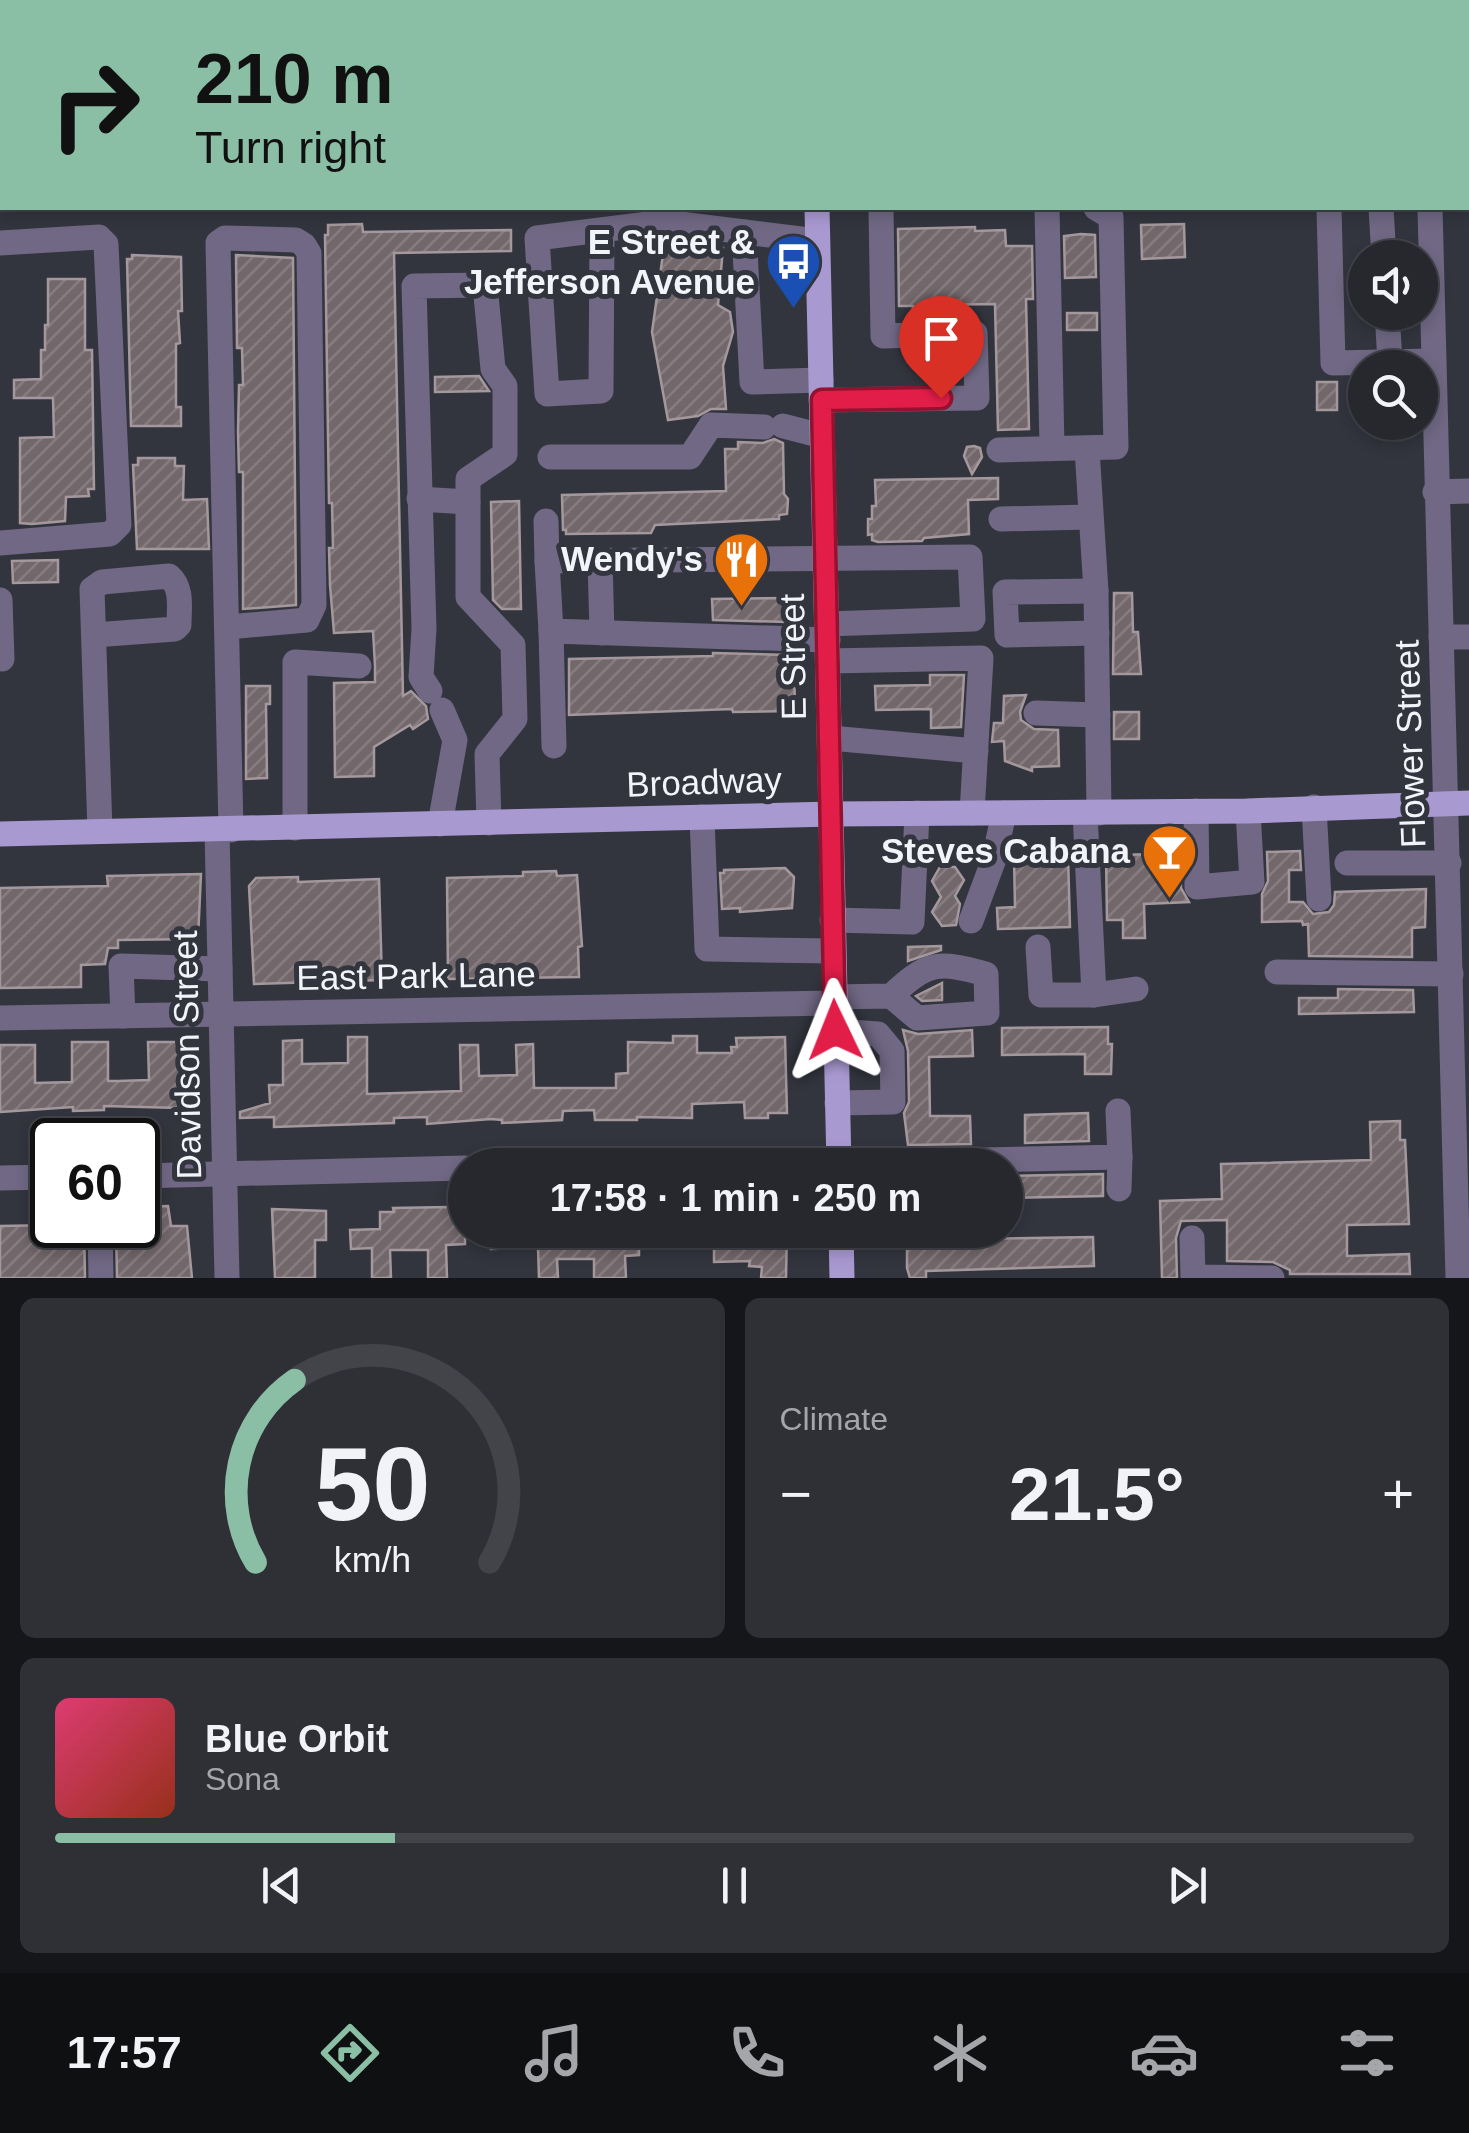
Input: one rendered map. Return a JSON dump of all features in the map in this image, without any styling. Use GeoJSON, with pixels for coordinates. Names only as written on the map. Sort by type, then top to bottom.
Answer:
{"type":"FeatureCollection","features":[{"type":"Feature","properties":{"kind":"main road","name":"E Street"},"geometry":{"type":"LineString","coordinates":[[816,210],[839,1148]]}},
{"type":"Feature","properties":{"kind":"main road","name":"Broadway"},"geometry":{"type":"LineString","coordinates":[[0,834],[1458,804]]}},
{"type":"Feature","properties":{"kind":"main road"},"geometry":{"type":"LineString","coordinates":[[841,1248],[842,1278]]}},
{"type":"Feature","properties":{"kind":"street"},"geometry":{"type":"LineString","coordinates":[[744,232],[752,382],[821,390],[977,398],[975,333],[883,336],[881,210]]}},
{"type":"Feature","properties":{"kind":"street"},"geometry":{"type":"LineString","coordinates":[[1047,210],[1052,448]]}},
{"type":"Feature","properties":{"kind":"street"},"geometry":{"type":"LineString","coordinates":[[999,450],[1116,447],[1111,217],[1099,210]]}},
{"type":"Feature","properties":{"kind":"street"},"geometry":{"type":"LineString","coordinates":[[1329,210],[1333,363],[1348,363]]}},
{"type":"Feature","properties":{"kind":"street"},"geometry":{"type":"LineString","coordinates":[[1381,210],[1383,240]]}},
{"type":"Feature","properties":{"kind":"street","name":"Flower Street"},"geometry":{"type":"LineString","coordinates":[[1430,210],[1433,350]]}},
{"type":"Feature","properties":{"kind":"street"},"geometry":{"type":"LineString","coordinates":[[602,230],[600,392],[547,394],[537,238],[664,222],[818,241]]}},
{"type":"Feature","properties":{"kind":"street"},"geometry":{"type":"LineString","coordinates":[[0,243],[99,237],[106,244],[119,525],[110,534],[0,543]]}},
{"type":"Feature","properties":{"kind":"street","name":"Davidson Street"},"geometry":{"type":"LineString","coordinates":[[227,1278],[220,968],[228,627],[218,243],[225,238],[296,240],[309,253],[314,605],[307,620],[228,627]]}},
{"type":"Feature","properties":{"kind":"street"},"geometry":{"type":"LineString","coordinates":[[440,824],[455,740],[422,677],[424,628],[414,286],[484,285],[493,369],[505,386],[505,454],[468,480],[468,597],[513,645],[515,718],[487,754],[489,823]]}},
{"type":"Feature","properties":{"kind":"street"},"geometry":{"type":"LineString","coordinates":[[550,456],[690,457],[711,425],[774,427],[822,436]]}},
{"type":"Feature","properties":{"kind":"street","name":"Flower Street"},"geometry":{"type":"LineString","coordinates":[[1435,440],[1441,637],[1458,804],[1449,864],[1459,900],[1463,1238],[1458,1278]]}},
{"type":"Feature","properties":{"kind":"street"},"geometry":{"type":"LineString","coordinates":[[1086,449],[1097,633],[1098,714],[1092,813],[1094,996]]}},
{"type":"Feature","properties":{"kind":"street"},"geometry":{"type":"LineString","coordinates":[[1436,492],[1469,492]]}},
{"type":"Feature","properties":{"kind":"street"},"geometry":{"type":"LineString","coordinates":[[419,499],[468,502]]}},
{"type":"Feature","properties":{"kind":"street"},"geometry":{"type":"LineString","coordinates":[[1001,519],[1090,516]]}},
{"type":"Feature","properties":{"kind":"street"},"geometry":{"type":"LineString","coordinates":[[546,521],[554,746]]}},
{"type":"Feature","properties":{"kind":"street"},"geometry":{"type":"LineString","coordinates":[[547,561],[970,557],[973,619],[828,642]]}},
{"type":"Feature","properties":{"kind":"street"},"geometry":{"type":"LineString","coordinates":[[600,560],[602,633]]}},
{"type":"Feature","properties":{"kind":"street"},"geometry":{"type":"LineString","coordinates":[[1096,591],[1005,592],[1007,635],[1097,633]]}},
{"type":"Feature","properties":{"kind":"street"},"geometry":{"type":"LineString","coordinates":[[0,600],[2,659]]}},
{"type":"Feature","properties":{"kind":"street"},"geometry":{"type":"LineString","coordinates":[[551,631],[828,642],[981,658],[972,814]]}},
{"type":"Feature","properties":{"kind":"street"},"geometry":{"type":"LineString","coordinates":[[94,635],[100,832]]}},
{"type":"Feature","properties":{"kind":"street"},"geometry":{"type":"LineString","coordinates":[[1441,637],[1469,636]]}},
{"type":"Feature","properties":{"kind":"street"},"geometry":{"type":"LineString","coordinates":[[296,828],[295,662],[360,666]]}},
{"type":"Feature","properties":{"kind":"street"},"geometry":{"type":"LineString","coordinates":[[1036,713],[1098,714]]}},
{"type":"Feature","properties":{"kind":"street"},"geometry":{"type":"LineString","coordinates":[[830,738],[976,751]]}},
{"type":"Feature","properties":{"kind":"street"},"geometry":{"type":"LineString","coordinates":[[455,740],[487,754]]}},
{"type":"Feature","properties":{"kind":"street"},"geometry":{"type":"LineString","coordinates":[[1314,807],[1319,900]]}},
{"type":"Feature","properties":{"kind":"street"},"geometry":{"type":"LineString","coordinates":[[1196,810],[1197,887],[1252,882],[1248,811]]}},
{"type":"Feature","properties":{"kind":"street"},"geometry":{"type":"LineString","coordinates":[[971,921],[994,859],[1004,813]]}},
{"type":"Feature","properties":{"kind":"street"},"geometry":{"type":"LineString","coordinates":[[832,920],[912,922],[916,814]]}},
{"type":"Feature","properties":{"kind":"street"},"geometry":{"type":"LineString","coordinates":[[702,817],[708,949],[832,951]]}},
{"type":"Feature","properties":{"kind":"street"},"geometry":{"type":"LineString","coordinates":[[1346,862],[1449,864]]}},
{"type":"Feature","properties":{"kind":"street"},"geometry":{"type":"LineString","coordinates":[[1038,947],[1040,995],[1094,996],[1136,989]]}},
{"type":"Feature","properties":{"kind":"street"},"geometry":{"type":"LineString","coordinates":[[123,1016],[121,966],[220,968]]}},
{"type":"Feature","properties":{"kind":"street"},"geometry":{"type":"LineString","coordinates":[[1277,972],[1457,969]]}},
{"type":"Feature","properties":{"kind":"street","name":"East Park Lane"},"geometry":{"type":"LineString","coordinates":[[0,1018],[891,996]]}},
{"type":"Feature","properties":{"kind":"street"},"geometry":{"type":"LineString","coordinates":[[835,1030],[878,1034],[892,1050],[893,1102],[837,1103]]}},
{"type":"Feature","properties":{"kind":"street"},"geometry":{"type":"LineString","coordinates":[[1118,1111],[1119,1190]]}},
{"type":"Feature","properties":{"kind":"street"},"geometry":{"type":"LineString","coordinates":[[1023,1159],[1120,1157]]}},
{"type":"Feature","properties":{"kind":"street"},"geometry":{"type":"LineString","coordinates":[[160,1175],[448,1168]]}},
{"type":"Feature","properties":{"kind":"street"},"geometry":{"type":"LineString","coordinates":[[0,1178],[30,1177]]}},
{"type":"Feature","properties":{"kind":"street"},"geometry":{"type":"LineString","coordinates":[[1192,1238],[1194,1277],[1272,1278]]}},
{"type":"Feature","properties":{"kind":"street"},"geometry":{"type":"LineString","coordinates":[[100,1248],[101,1278]]}},
{"type":"Feature","properties":{"kind":"building"},"geometry":{"type":"Polygon","coordinates":[[[362,224],[363,232],[511,230],[511,251],[394,253],[403,696],[411,691],[426,706],[428,719],[374,747],[374,776],[335,777],[334,683],[375,682],[375,666],[373,631],[334,633],[329,548],[333,548],[325,235],[328,225],[362,224]]]}},
{"type":"Feature","properties":{"kind":"building"},"geometry":{"type":"Polygon","coordinates":[[[1184,224],[1185,257],[1142,259],[1141,225],[1184,224]]]}},
{"type":"Feature","properties":{"kind":"building"},"geometry":{"type":"Polygon","coordinates":[[[975,227],[975,231],[1005,230],[1006,246],[1032,246],[1033,299],[1026,299],[1029,429],[998,430],[995,304],[932,305],[933,317],[913,317],[913,306],[899,306],[898,229],[975,227]]]}},
{"type":"Feature","properties":{"kind":"building"},"geometry":{"type":"Polygon","coordinates":[[[1095,235],[1096,277],[1065,278],[1064,236],[1095,235]]]}},
{"type":"Feature","properties":{"kind":"building"},"geometry":{"type":"Polygon","coordinates":[[[665,240],[723,248],[718,305],[730,312],[733,332],[723,366],[726,409],[668,420],[652,332],[665,240]]]}},
{"type":"Feature","properties":{"kind":"building"},"geometry":{"type":"Polygon","coordinates":[[[132,255],[181,257],[176,407],[181,407],[181,426],[131,426],[127,259],[132,259],[132,255]]]}},
{"type":"Feature","properties":{"kind":"building"},"geometry":{"type":"Polygon","coordinates":[[[236,255],[293,258],[296,605],[243,609],[243,472],[239,472],[238,432],[239,385],[243,385],[242,348],[237,348],[236,255]]]}},
{"type":"Feature","properties":{"kind":"building"},"geometry":{"type":"Polygon","coordinates":[[[48,279],[85,279],[85,350],[92,350],[94,489],[88,489],[89,496],[66,497],[65,521],[20,523],[20,438],[54,437],[53,398],[14,398],[14,380],[41,379],[41,350],[45,350],[48,325],[48,279]]]}},
{"type":"Feature","properties":{"kind":"building"},"geometry":{"type":"Polygon","coordinates":[[[1067,313],[1097,313],[1097,330],[1067,330],[1067,313]]]}},
{"type":"Feature","properties":{"kind":"building"},"geometry":{"type":"Polygon","coordinates":[[[479,376],[489,391],[435,392],[435,377],[479,376]]]}},
{"type":"Feature","properties":{"kind":"building"},"geometry":{"type":"Polygon","coordinates":[[[1317,382],[1337,382],[1337,410],[1317,410],[1317,382]]]}},
{"type":"Feature","properties":{"kind":"building"},"geometry":{"type":"Polygon","coordinates":[[[774,439],[783,443],[784,494],[788,499],[787,514],[779,515],[779,519],[655,525],[651,533],[566,534],[563,530],[562,495],[726,491],[725,449],[738,449],[738,442],[763,443],[774,439]]]}},
{"type":"Feature","properties":{"kind":"building"},"geometry":{"type":"Polygon","coordinates":[[[967,447],[980,448],[982,457],[972,474],[964,456],[967,447]]]}},
{"type":"Feature","properties":{"kind":"building"},"geometry":{"type":"Polygon","coordinates":[[[138,458],[175,458],[175,466],[184,466],[183,500],[207,499],[209,549],[137,549],[133,465],[138,465],[138,458]]]}},
{"type":"Feature","properties":{"kind":"building"},"geometry":{"type":"Polygon","coordinates":[[[998,478],[998,499],[968,500],[969,534],[878,542],[872,540],[872,534],[868,535],[868,519],[872,519],[872,506],[876,506],[875,480],[998,478]]]}},
{"type":"Feature","properties":{"kind":"building"},"geometry":{"type":"Polygon","coordinates":[[[519,501],[521,609],[502,609],[493,600],[491,502],[519,501]]]}},
{"type":"Feature","properties":{"kind":"building"},"geometry":{"type":"Polygon","coordinates":[[[58,560],[58,582],[13,583],[12,561],[58,560]]]}},
{"type":"Feature","properties":{"kind":"building"},"geometry":{"type":"Polygon","coordinates":[[[1114,593],[1132,593],[1133,632],[1138,632],[1141,674],[1113,674],[1114,593]]]}},
{"type":"Feature","properties":{"kind":"building"},"geometry":{"type":"Polygon","coordinates":[[[786,598],[786,622],[713,620],[712,599],[786,598]]]}},
{"type":"Feature","properties":{"kind":"building"},"geometry":{"type":"Polygon","coordinates":[[[713,653],[788,655],[788,663],[794,663],[795,711],[732,709],[569,715],[569,659],[713,653]]]}},
{"type":"Feature","properties":{"kind":"building"},"geometry":{"type":"Polygon","coordinates":[[[930,675],[964,675],[961,727],[931,728],[931,709],[876,710],[875,686],[930,685],[930,675]]]}},
{"type":"Feature","properties":{"kind":"building"},"geometry":{"type":"Polygon","coordinates":[[[246,686],[270,686],[270,704],[266,704],[267,778],[246,779],[246,686]]]}},
{"type":"Feature","properties":{"kind":"building"},"geometry":{"type":"Polygon","coordinates":[[[1026,695],[1021,720],[1034,729],[1058,730],[1059,766],[1032,767],[1032,771],[1005,761],[1004,741],[992,742],[994,723],[1003,723],[1004,696],[1026,695]]]}},
{"type":"Feature","properties":{"kind":"building"},"geometry":{"type":"Polygon","coordinates":[[[1114,712],[1139,712],[1139,739],[1114,739],[1114,712]]]}},
{"type":"Feature","properties":{"kind":"building"},"geometry":{"type":"Polygon","coordinates":[[[1169,849],[1180,849],[1181,888],[1189,902],[1144,904],[1145,938],[1123,938],[1123,920],[1107,920],[1106,855],[1169,854],[1169,849]]]}},
{"type":"Feature","properties":{"kind":"building"},"geometry":{"type":"Polygon","coordinates":[[[1300,851],[1301,870],[1289,870],[1289,902],[1303,902],[1313,914],[1329,912],[1335,892],[1426,889],[1425,927],[1412,928],[1412,957],[1309,956],[1308,924],[1262,922],[1262,894],[1268,881],[1267,852],[1300,851]]]}},
{"type":"Feature","properties":{"kind":"building"},"geometry":{"type":"Polygon","coordinates":[[[1068,855],[1070,927],[998,929],[997,908],[1015,907],[1014,857],[1068,855]]]}},
{"type":"Feature","properties":{"kind":"building"},"geometry":{"type":"Polygon","coordinates":[[[940,867],[955,867],[964,880],[955,896],[960,904],[956,925],[942,926],[932,912],[941,897],[932,881],[940,867]]]}},
{"type":"Feature","properties":{"kind":"building"},"geometry":{"type":"Polygon","coordinates":[[[785,868],[794,877],[792,908],[740,912],[740,908],[722,909],[720,873],[724,870],[785,868]]]}},
{"type":"Feature","properties":{"kind":"building"},"geometry":{"type":"Polygon","coordinates":[[[556,871],[557,876],[577,875],[582,946],[578,947],[579,977],[448,979],[447,878],[556,871]]]}},
{"type":"Feature","properties":{"kind":"building"},"geometry":{"type":"Polygon","coordinates":[[[201,874],[198,939],[118,940],[118,948],[108,948],[105,964],[81,965],[81,987],[0,988],[0,888],[108,886],[107,876],[201,874]]]}},
{"type":"Feature","properties":{"kind":"building"},"geometry":{"type":"Polygon","coordinates":[[[298,877],[298,882],[379,879],[382,980],[254,984],[249,886],[256,878],[298,877]]]}},
{"type":"Feature","properties":{"kind":"building"},"geometry":{"type":"Polygon","coordinates":[[[941,946],[941,950],[908,961],[908,947],[941,946]]]}},
{"type":"Feature","properties":{"kind":"building"},"geometry":{"type":"Polygon","coordinates":[[[942,983],[942,1000],[922,1001],[916,996],[942,983]]]}},
{"type":"Feature","properties":{"kind":"building"},"geometry":{"type":"Polygon","coordinates":[[[1338,989],[1413,990],[1414,1012],[1299,1014],[1299,998],[1338,998],[1338,989]]]}},
{"type":"Feature","properties":{"kind":"building"},"geometry":{"type":"Polygon","coordinates":[[[1108,1027],[1111,1074],[1085,1074],[1085,1054],[1002,1055],[1002,1028],[1108,1027]]]}},
{"type":"Feature","properties":{"kind":"building"},"geometry":{"type":"Polygon","coordinates":[[[903,1030],[918,1034],[972,1030],[973,1056],[929,1057],[930,1116],[970,1116],[971,1144],[908,1145],[904,1113],[909,1102],[908,1051],[903,1030]]]}},
{"type":"Feature","properties":{"kind":"building"},"geometry":{"type":"Polygon","coordinates":[[[673,1036],[697,1036],[697,1053],[732,1053],[731,1047],[737,1047],[736,1038],[785,1037],[787,1113],[745,1118],[744,1102],[692,1104],[692,1118],[637,1120],[595,1120],[594,1110],[563,1111],[562,1120],[502,1123],[491,1119],[427,1124],[427,1117],[394,1118],[394,1123],[274,1127],[274,1117],[240,1118],[240,1112],[270,1103],[269,1085],[283,1085],[283,1041],[302,1040],[302,1064],[348,1063],[348,1037],[367,1037],[367,1094],[461,1091],[460,1045],[478,1045],[479,1076],[517,1075],[516,1045],[533,1044],[534,1088],[616,1088],[616,1074],[628,1073],[628,1042],[673,1043],[673,1036]]]}},
{"type":"Feature","properties":{"kind":"building"},"geometry":{"type":"Polygon","coordinates":[[[72,1042],[108,1042],[108,1081],[118,1081],[149,1080],[148,1042],[184,1042],[184,1080],[193,1079],[193,1104],[178,1105],[179,1108],[104,1106],[104,1110],[73,1111],[73,1107],[0,1112],[0,1045],[35,1045],[35,1083],[72,1082],[72,1042]]]}},
{"type":"Feature","properties":{"kind":"building"},"geometry":{"type":"Polygon","coordinates":[[[1088,1113],[1089,1141],[1025,1143],[1025,1115],[1088,1113]]]}},
{"type":"Feature","properties":{"kind":"building"},"geometry":{"type":"Polygon","coordinates":[[[1400,1121],[1400,1140],[1405,1140],[1409,1224],[1347,1225],[1347,1256],[1409,1254],[1410,1274],[1290,1274],[1290,1270],[1273,1262],[1227,1261],[1227,1220],[1181,1221],[1176,1238],[1177,1278],[1162,1278],[1160,1201],[1222,1199],[1221,1164],[1371,1160],[1370,1122],[1400,1121]]]}},
{"type":"Feature","properties":{"kind":"building"},"geometry":{"type":"Polygon","coordinates":[[[1103,1174],[1103,1196],[1023,1198],[1023,1176],[1103,1174]]]}},
{"type":"Feature","properties":{"kind":"building"},"geometry":{"type":"Polygon","coordinates":[[[160,1206],[168,1206],[171,1226],[187,1226],[192,1278],[117,1278],[116,1248],[160,1248],[160,1206]]]}},
{"type":"Feature","properties":{"kind":"building"},"geometry":{"type":"Polygon","coordinates":[[[448,1207],[447,1278],[428,1278],[428,1250],[390,1250],[391,1278],[372,1278],[372,1248],[351,1249],[350,1230],[380,1229],[380,1212],[394,1212],[393,1208],[448,1207]]]}},
{"type":"Feature","properties":{"kind":"building"},"geometry":{"type":"Polygon","coordinates":[[[272,1209],[326,1211],[326,1240],[315,1240],[315,1278],[275,1278],[272,1209]]]}},
{"type":"Feature","properties":{"kind":"building"},"geometry":{"type":"Polygon","coordinates":[[[0,1226],[30,1226],[30,1248],[84,1248],[85,1278],[0,1278],[0,1226]]]}},
{"type":"Feature","properties":{"kind":"building"},"geometry":{"type":"Polygon","coordinates":[[[1093,1237],[1094,1266],[926,1271],[926,1278],[910,1278],[907,1248],[1023,1248],[1023,1238],[1093,1237]]]}},
{"type":"Feature","properties":{"kind":"building"},"geometry":{"type":"Polygon","coordinates":[[[538,1248],[639,1248],[639,1255],[625,1256],[626,1278],[594,1278],[594,1259],[557,1259],[558,1278],[539,1278],[538,1248]]]}},
{"type":"Feature","properties":{"kind":"building"},"geometry":{"type":"Polygon","coordinates":[[[714,1248],[787,1248],[786,1278],[761,1278],[762,1267],[749,1266],[750,1261],[714,1262],[714,1248]]]}},
{"type":"Feature","properties":{"kind":"place","name":"E Street & Jefferson Avenue"},"geometry":{"type":"Point","coordinates":[794,311]}},
{"type":"Feature","properties":{"kind":"place","name":"Wendy's"},"geometry":{"type":"Point","coordinates":[742,608]}},
{"type":"Feature","properties":{"kind":"place","name":"Steves Cabana"},"geometry":{"type":"Point","coordinates":[1169,900]}},
{"type":"Feature","properties":{"kind":"route"},"geometry":{"type":"LineString","coordinates":[[835,1030],[822,400],[941,398]]}}]}
